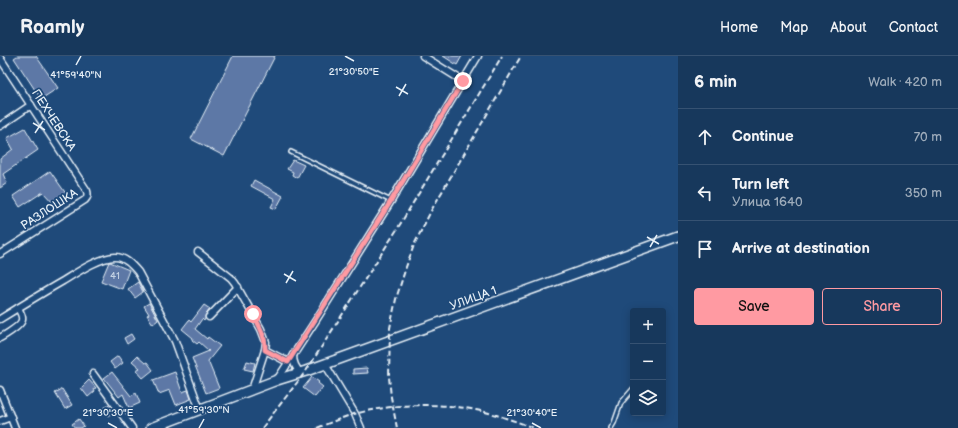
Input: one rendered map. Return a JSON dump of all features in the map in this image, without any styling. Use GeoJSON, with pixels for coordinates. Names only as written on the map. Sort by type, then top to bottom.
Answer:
{"type":"FeatureCollection","features":[{"type":"Feature","properties":{"kind":"main road","name":"УЛИЦА 1"},"geometry":{"type":"LineString","coordinates":[[151,428],[277,380],[302,373],[678,236]]}},
{"type":"Feature","properties":{"kind":"street"},"geometry":{"type":"LineString","coordinates":[[422,56],[463,81]]}},
{"type":"Feature","properties":{"kind":"street"},"geometry":{"type":"LineString","coordinates":[[277,380],[391,201],[478,56]]}},
{"type":"Feature","properties":{"kind":"street","name":"ПЕХЧЕВСКА"},"geometry":{"type":"LineString","coordinates":[[0,58],[88,194]]}},
{"type":"Feature","properties":{"kind":"street"},"geometry":{"type":"LineString","coordinates":[[0,126],[31,105]]}},
{"type":"Feature","properties":{"kind":"street","name":"РАЗЛОШКА"},"geometry":{"type":"LineString","coordinates":[[0,254],[83,202],[87,198],[88,194]]}},
{"type":"Feature","properties":{"kind":"street"},"geometry":{"type":"LineString","coordinates":[[198,252],[231,278],[261,329],[266,342],[265,350],[252,390]]}},
{"type":"Feature","properties":{"kind":"street"},"geometry":{"type":"LineString","coordinates":[[0,319],[86,267],[105,259],[116,257],[126,261],[138,272],[175,341],[200,410]]}},
{"type":"Feature","properties":{"kind":"street"},"geometry":{"type":"LineString","coordinates":[[208,318],[238,288]]}},
{"type":"Feature","properties":{"kind":"street"},"geometry":{"type":"LineString","coordinates":[[0,338],[22,322],[18,308]]}},
{"type":"Feature","properties":{"kind":"street"},"geometry":{"type":"LineString","coordinates":[[265,350],[288,362]]}},
{"type":"Feature","properties":{"kind":"street"},"geometry":{"type":"LineString","coordinates":[[293,356],[294,365],[302,373]]}},
{"type":"Feature","properties":{"kind":"street"},"geometry":{"type":"LineString","coordinates":[[325,364],[355,414],[361,428]]}},
{"type":"Feature","properties":{"kind":"street"},"geometry":{"type":"LineString","coordinates":[[93,374],[132,428]]}},
{"type":"Feature","properties":{"kind":"street"},"geometry":{"type":"LineString","coordinates":[[0,390],[15,428]]}},
{"type":"Feature","properties":{"kind":"street"},"geometry":{"type":"LineString","coordinates":[[0,421],[11,416]]}},
{"type":"Feature","properties":{"kind":"lane"},"geometry":{"type":"LineString","coordinates":[[291,152],[391,201]]}},
{"type":"Feature","properties":{"kind":"lane"},"geometry":{"type":"LineString","coordinates":[[611,428],[621,403],[630,392]]}},
{"type":"Feature","properties":{"kind":"building"},"geometry":{"type":"Polygon","coordinates":[[[17,56],[36,56],[58,88],[41,99],[14,58],[17,56]]]}},
{"type":"Feature","properties":{"kind":"building"},"geometry":{"type":"Polygon","coordinates":[[[233,56],[275,56],[224,156],[191,139],[233,56]]]}},
{"type":"Feature","properties":{"kind":"building"},"geometry":{"type":"Polygon","coordinates":[[[443,56],[462,56],[457,65],[443,56]]]}},
{"type":"Feature","properties":{"kind":"building"},"geometry":{"type":"Polygon","coordinates":[[[25,128],[38,150],[3,174],[7,183],[0,188],[0,159],[13,149],[7,138],[25,128]]]}},
{"type":"Feature","properties":{"kind":"building"},"geometry":{"type":"Polygon","coordinates":[[[293,160],[304,165],[297,178],[292,175],[293,172],[287,169],[293,160]]]}},
{"type":"Feature","properties":{"kind":"building"},"geometry":{"type":"Polygon","coordinates":[[[50,171],[67,195],[55,205],[43,192],[20,207],[13,196],[50,171]]]}},
{"type":"Feature","properties":{"kind":"building"},"geometry":{"type":"Polygon","coordinates":[[[254,180],[283,196],[276,209],[271,207],[275,199],[251,186],[254,180]]]}},
{"type":"Feature","properties":{"kind":"building"},"geometry":{"type":"Polygon","coordinates":[[[109,262],[129,270],[122,289],[101,281],[109,262]]]}},
{"type":"Feature","properties":{"kind":"building"},"geometry":{"type":"Polygon","coordinates":[[[138,282],[143,292],[135,298],[128,289],[138,282]]]}},
{"type":"Feature","properties":{"kind":"building"},"geometry":{"type":"Polygon","coordinates":[[[149,303],[158,320],[153,324],[147,315],[149,314],[144,306],[149,303]]]}},
{"type":"Feature","properties":{"kind":"building"},"geometry":{"type":"Polygon","coordinates":[[[204,305],[210,309],[205,316],[204,321],[202,319],[195,329],[207,339],[208,337],[220,346],[208,361],[219,388],[206,393],[192,358],[209,351],[199,342],[197,344],[192,340],[193,338],[182,329],[189,320],[191,322],[204,305]]]}},
{"type":"Feature","properties":{"kind":"building"},"geometry":{"type":"Polygon","coordinates":[[[131,334],[134,339],[127,344],[124,338],[131,334]]]}},
{"type":"Feature","properties":{"kind":"building"},"geometry":{"type":"Polygon","coordinates":[[[118,356],[123,363],[115,369],[110,362],[118,356]]]}},
{"type":"Feature","properties":{"kind":"building"},"geometry":{"type":"Polygon","coordinates":[[[137,356],[145,363],[147,362],[153,370],[143,378],[136,370],[140,368],[132,361],[137,356]]]}},
{"type":"Feature","properties":{"kind":"building"},"geometry":{"type":"Polygon","coordinates":[[[247,361],[255,363],[253,371],[244,369],[247,361]]]}},
{"type":"Feature","properties":{"kind":"building"},"geometry":{"type":"Polygon","coordinates":[[[367,368],[368,373],[353,374],[353,369],[367,368]]]}},
{"type":"Feature","properties":{"kind":"building"},"geometry":{"type":"Polygon","coordinates":[[[112,372],[131,396],[136,393],[140,403],[129,408],[123,394],[119,397],[104,378],[112,372]]]}},
{"type":"Feature","properties":{"kind":"building"},"geometry":{"type":"Polygon","coordinates":[[[175,372],[182,392],[188,390],[191,399],[176,405],[170,390],[159,394],[153,380],[175,372]]]}},
{"type":"Feature","properties":{"kind":"building"},"geometry":{"type":"Polygon","coordinates":[[[312,377],[323,387],[315,397],[303,388],[312,377]]]}},
{"type":"Feature","properties":{"kind":"building"},"geometry":{"type":"Polygon","coordinates":[[[89,380],[96,388],[94,389],[95,391],[88,397],[81,388],[89,380]]]}},
{"type":"Feature","properties":{"kind":"building"},"geometry":{"type":"Polygon","coordinates":[[[62,389],[72,405],[65,409],[55,393],[62,389]]]}},
{"type":"Feature","properties":{"kind":"building"},"geometry":{"type":"Polygon","coordinates":[[[109,404],[114,411],[108,416],[103,409],[109,404]]]}},
{"type":"Feature","properties":{"kind":"building"},"geometry":{"type":"Polygon","coordinates":[[[79,419],[84,426],[81,428],[75,428],[72,424],[79,419]]]}},
{"type":"Feature","properties":{"kind":"railway"},"geometry":{"type":"LineString","coordinates":[[262,428],[306,371],[396,231],[502,56]]}},
{"type":"Feature","properties":{"kind":"railway"},"geometry":{"type":"LineString","coordinates":[[397,428],[389,377],[390,328],[396,299],[406,267],[414,245],[432,209],[521,56]]}},
{"type":"Feature","properties":{"kind":"railway"},"geometry":{"type":"LineString","coordinates":[[317,428],[354,414],[384,408],[415,405],[461,407],[505,418],[534,428]]}},
{"type":"Feature","properties":{"kind":"route"},"geometry":{"type":"LineString","coordinates":[[253,314],[266,342],[265,350],[288,362],[391,201],[463,81]]}}]}
